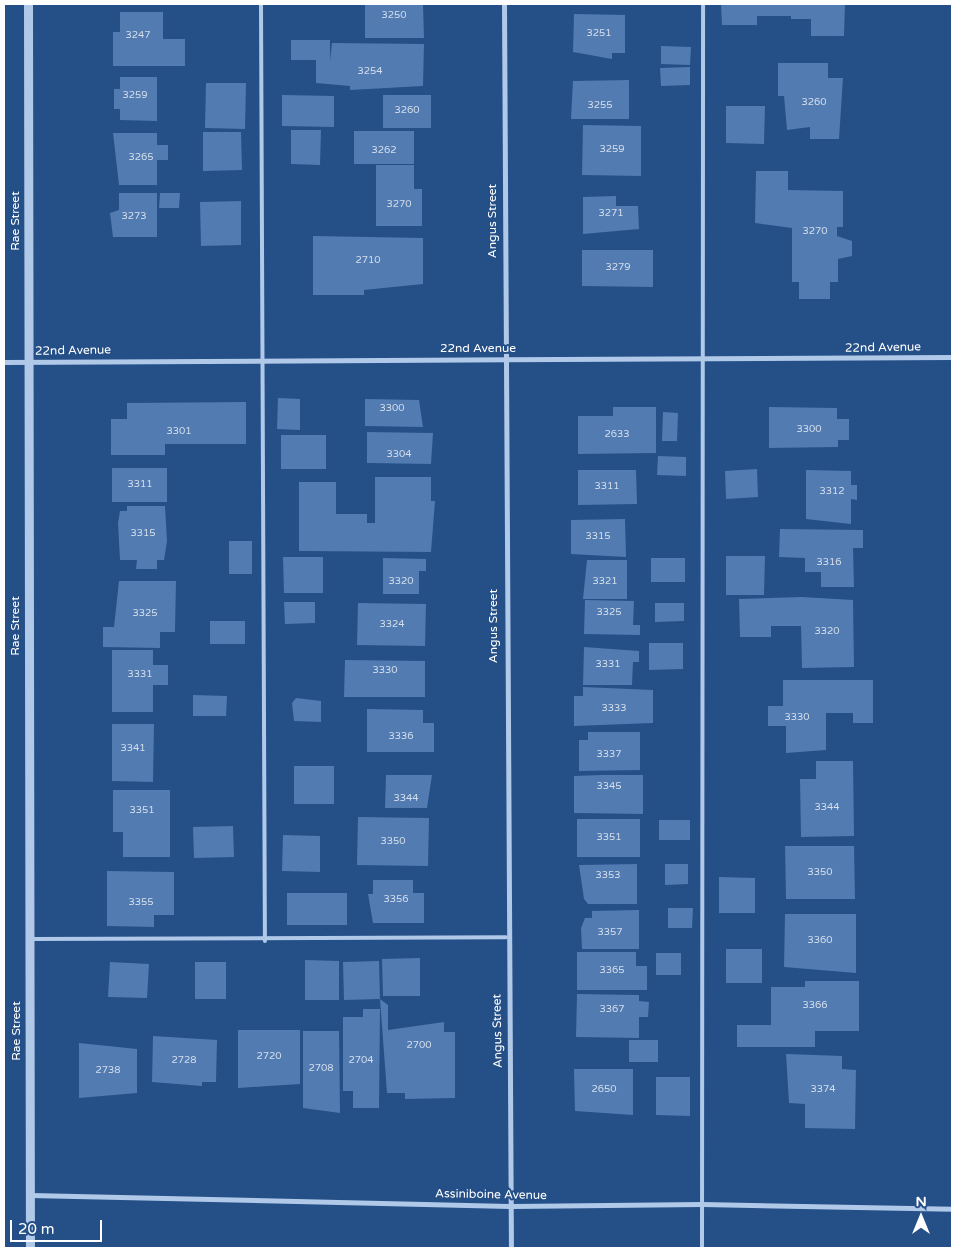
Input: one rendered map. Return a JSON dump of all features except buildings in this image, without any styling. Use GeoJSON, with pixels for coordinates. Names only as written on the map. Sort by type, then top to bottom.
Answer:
{"type":"FeatureCollection","features":[{"type":"Feature","properties":{"kind":"street","name":"Rae Street"},"geometry":{"type":"LineString","coordinates":[[28,4],[30,1248]]}},
{"type":"Feature","properties":{"kind":"street","name":"Angus Street"},"geometry":{"type":"LineString","coordinates":[[504,4],[503,360],[506,937],[512,1206],[511,1248]]}},
{"type":"Feature","properties":{"kind":"street","name":"22nd Avenue"},"geometry":{"type":"LineString","coordinates":[[4,362],[261,358],[701,361],[952,357]]}},
{"type":"Feature","properties":{"kind":"street","name":"Assiniboine Avenue"},"geometry":{"type":"LineString","coordinates":[[30,1195],[512,1206],[702,1204],[952,1209]]}},
{"type":"Feature","properties":{"kind":"lane"},"geometry":{"type":"LineString","coordinates":[[261,4],[261,358],[265,941]]}},
{"type":"Feature","properties":{"kind":"lane"},"geometry":{"type":"LineString","coordinates":[[702,1248],[701,361],[703,4]]}},
{"type":"Feature","properties":{"kind":"lane"},"geometry":{"type":"LineString","coordinates":[[29,939],[265,941],[506,937]]}}]}
